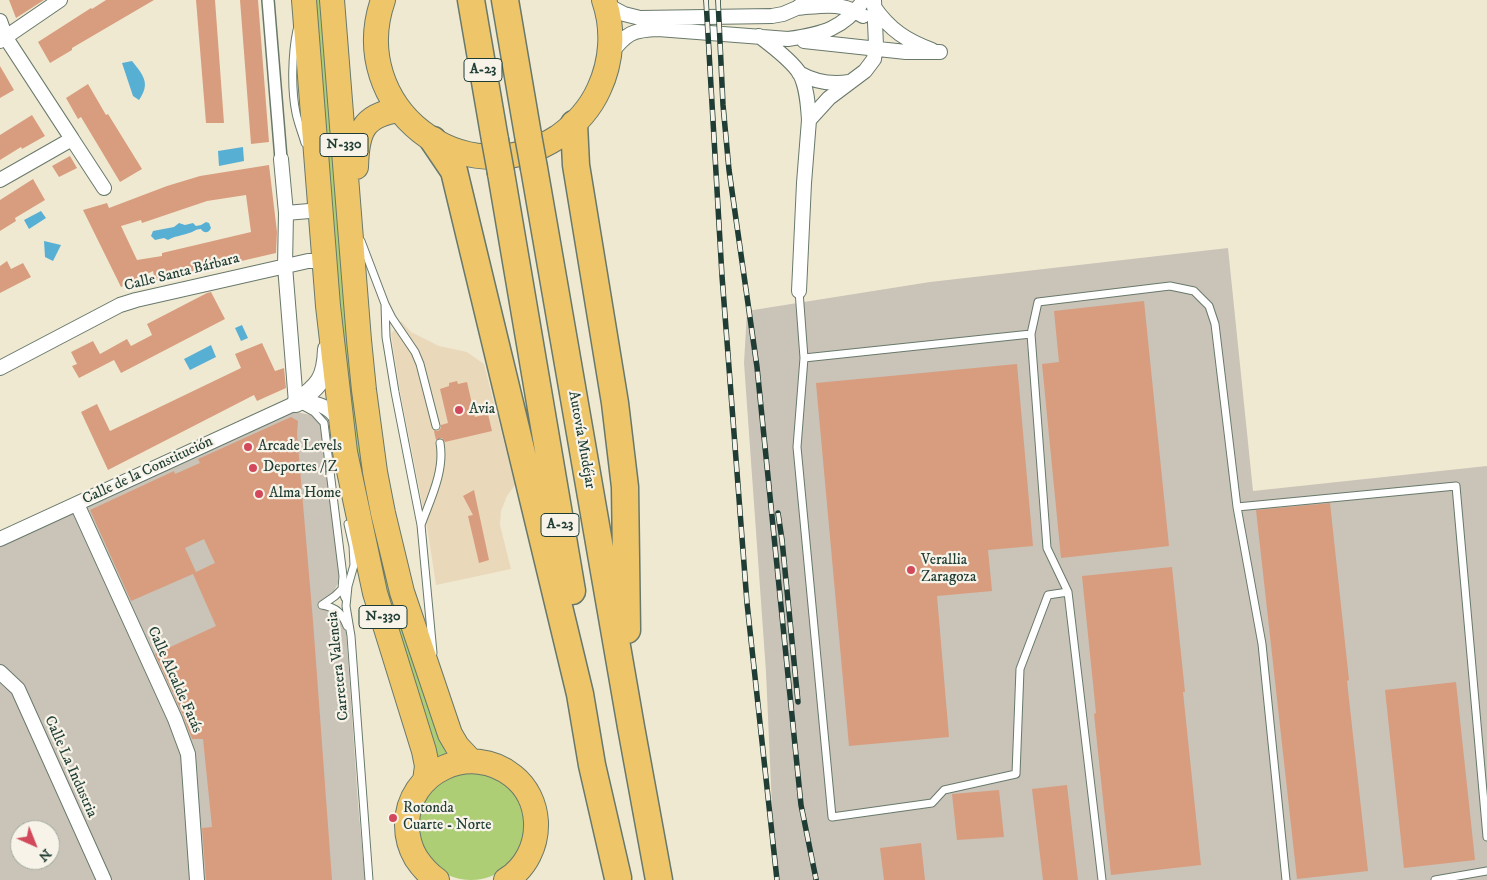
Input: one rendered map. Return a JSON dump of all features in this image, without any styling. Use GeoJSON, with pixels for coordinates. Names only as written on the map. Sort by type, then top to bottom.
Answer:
{"type":"FeatureCollection","features":[{"type":"Feature","properties":{"kind":"highway","name":"N-330"},"geometry":{"type":"LineString","coordinates":[[332,0],[366,406],[375,472],[402,592],[436,695],[450,734],[457,746],[471,761]]}},
{"type":"Feature","properties":{"kind":"highway"},"geometry":{"type":"LineString","coordinates":[[382,0],[377,24],[376,54],[384,83],[399,110],[414,127],[433,140],[452,149],[472,155],[492,157],[513,155],[540,147],[558,137],[574,124],[591,104],[598,92],[610,54],[611,37],[605,2]]}},
{"type":"Feature","properties":{"kind":"highway","name":"A-23"},"geometry":{"type":"LineString","coordinates":[[471,0],[599,751],[619,879]]}},
{"type":"Feature","properties":{"kind":"highway","name":"Autovía Mudéjar"},"geometry":{"type":"LineString","coordinates":[[505,0],[631,727],[660,880]]}},
{"type":"Feature","properties":{"kind":"highway","name":"N-330"},"geometry":{"type":"LineString","coordinates":[[304,2],[328,306],[345,452],[375,593],[424,751],[427,766],[425,781]]}},
{"type":"Feature","properties":{"kind":"highway"},"geometry":{"type":"LineString","coordinates":[[356,290],[363,267],[356,170],[358,140],[362,129],[370,120],[380,114],[399,110]]}},
{"type":"Feature","properties":{"kind":"highway"},"geometry":{"type":"LineString","coordinates":[[574,124],[576,165],[615,403],[624,487],[628,652],[633,700],[631,727]]}},
{"type":"Feature","properties":{"kind":"highway"},"geometry":{"type":"LineString","coordinates":[[433,140],[454,171],[578,685],[592,765],[619,879]]}},
{"type":"Feature","properties":{"kind":"highway"},"geometry":{"type":"LineString","coordinates":[[437,880],[423,868],[414,854],[407,832],[408,813],[414,796],[425,781],[439,770],[454,763],[471,761],[489,763],[505,770],[519,781],[530,796],[535,813],[536,830],[532,848],[524,864],[509,879]]}},
{"type":"Feature","properties":{"kind":"highway"},"geometry":{"type":"LineString","coordinates":[[408,880],[414,854]]}},
{"type":"Feature","properties":{"kind":"street"},"geometry":{"type":"LineString","coordinates":[[3,39],[60,0]]}},
{"type":"Feature","properties":{"kind":"street"},"geometry":{"type":"LineString","coordinates":[[268,0],[286,213],[285,266],[296,403]]}},
{"type":"Feature","properties":{"kind":"street"},"geometry":{"type":"LineString","coordinates":[[605,2],[630,16],[640,18],[759,17],[783,14],[803,4],[867,5],[892,29],[915,43],[940,52],[906,52],[876,42],[788,39],[658,29],[641,30],[628,34],[610,54]]}},
{"type":"Feature","properties":{"kind":"street"},"geometry":{"type":"LineString","coordinates":[[788,39],[814,35],[829,30],[867,5]]}},
{"type":"Feature","properties":{"kind":"street"},"geometry":{"type":"LineString","coordinates":[[809,120],[843,86],[852,82],[869,67],[874,59],[876,42],[874,28],[869,21],[867,5]]}},
{"type":"Feature","properties":{"kind":"street"},"geometry":{"type":"LineString","coordinates":[[0,22],[3,39],[104,188]]}},
{"type":"Feature","properties":{"kind":"street"},"geometry":{"type":"LineString","coordinates":[[759,36],[799,73],[815,81],[837,84],[852,82]]}},
{"type":"Feature","properties":{"kind":"street"},"geometry":{"type":"LineString","coordinates":[[799,73],[807,99],[809,120],[799,291]]}},
{"type":"Feature","properties":{"kind":"street"},"geometry":{"type":"LineString","coordinates":[[0,180],[72,139]]}},
{"type":"Feature","properties":{"kind":"street"},"geometry":{"type":"LineString","coordinates":[[286,213],[321,210]]}},
{"type":"Feature","properties":{"kind":"street","name":"Calle Santa Bárbara"},"geometry":{"type":"LineString","coordinates":[[0,368],[120,305],[207,282],[308,261],[325,261]]}},
{"type":"Feature","properties":{"kind":"street","name":"Calle de la Constitución"},"geometry":{"type":"LineString","coordinates":[[0,539],[296,403],[320,383],[327,356],[328,306]]}},
{"type":"Feature","properties":{"kind":"street","name":"Calle de la Constitución"},"geometry":{"type":"LineString","coordinates":[[296,403],[310,402],[321,404],[337,418],[343,428]]}},
{"type":"Feature","properties":{"kind":"street","name":"Calle Alcalde Fatás"},"geometry":{"type":"LineString","coordinates":[[77,504],[175,720],[188,754],[197,880]]}},
{"type":"Feature","properties":{"kind":"street","name":"Calle La Industria"},"geometry":{"type":"LineString","coordinates":[[0,672],[18,689],[104,880]]}},
{"type":"Feature","properties":{"kind":"lane"},"geometry":{"type":"LineString","coordinates":[[361,241],[385,304],[415,352],[420,364],[436,426]]}},
{"type":"Feature","properties":{"kind":"lane"},"geometry":{"type":"LineString","coordinates":[[1102,880],[1068,592],[1047,548],[1031,334],[1038,302],[1170,286],[1194,291],[1209,306],[1215,324],[1237,507],[1262,644],[1286,880]]}},
{"type":"Feature","properties":{"kind":"lane"},"geometry":{"type":"LineString","coordinates":[[799,291],[804,358],[797,447],[832,817],[932,803],[944,790],[1016,774],[1020,670],[1048,595],[1068,592]]}},
{"type":"Feature","properties":{"kind":"lane"},"geometry":{"type":"LineString","coordinates":[[385,304],[386,337],[421,525],[436,695]]}},
{"type":"Feature","properties":{"kind":"lane"},"geometry":{"type":"LineString","coordinates":[[804,358],[1031,334]]}},
{"type":"Feature","properties":{"kind":"lane"},"geometry":{"type":"LineString","coordinates":[[296,403],[314,412],[324,423],[343,576],[342,589],[346,600]]}},
{"type":"Feature","properties":{"kind":"lane"},"geometry":{"type":"LineString","coordinates":[[421,525],[439,470],[442,454],[440,443]]}},
{"type":"Feature","properties":{"kind":"lane"},"geometry":{"type":"LineString","coordinates":[[344,487],[345,452]]}},
{"type":"Feature","properties":{"kind":"lane"},"geometry":{"type":"LineString","coordinates":[[1237,507],[1456,486],[1487,837]]}},
{"type":"Feature","properties":{"kind":"lane","name":"Carretera Valencia"},"geometry":{"type":"LineString","coordinates":[[346,513],[354,565],[348,586],[346,606],[351,636],[369,880]]}},
{"type":"Feature","properties":{"kind":"lane"},"geometry":{"type":"LineString","coordinates":[[342,589],[322,605],[330,606],[341,613],[351,636]]}},
{"type":"Feature","properties":{"kind":"lane"},"geometry":{"type":"LineString","coordinates":[[1435,880],[1487,871]]}},
{"type":"Feature","properties":{"kind":"shaded area","name":"Verallia Zaragoza"},"geometry":{"type":"Polygon","coordinates":[[[1228,248],[1253,491],[1487,466],[1487,880],[780,880],[774,853],[766,672],[744,363],[747,311],[930,282],[1228,248]]]}},
{"type":"Feature","properties":{"kind":"shaded area"},"geometry":{"type":"Polygon","coordinates":[[[401,321],[411,332],[439,346],[467,352],[484,364],[515,485],[507,496],[501,511],[500,525],[511,569],[436,585],[391,334],[401,321]]]}},
{"type":"Feature","properties":{"kind":"shaded area"},"geometry":{"type":"Polygon","coordinates":[[[289,412],[311,415],[320,425],[339,574],[338,583],[332,595],[333,611],[346,630],[365,880],[0,880],[0,539],[289,412]]]}},
{"type":"Feature","properties":{"kind":"green space"},"geometry":{"type":"Polygon","coordinates":[[[315,0],[326,0],[345,257],[421,677],[446,753],[446,755],[438,759],[413,693],[371,545],[338,354],[315,0]]]}},
{"type":"Feature","properties":{"kind":"green space"},"geometry":{"type":"Polygon","coordinates":[[[471,772],[492,776],[509,788],[521,805],[525,826],[521,847],[509,864],[492,876],[471,880],[450,876],[433,864],[421,847],[417,826],[421,805],[433,788],[450,776],[471,772]]]}},
{"type":"Feature","properties":{"kind":"water"},"geometry":{"type":"Polygon","coordinates":[[[132,61],[142,75],[145,84],[145,89],[139,100],[133,96],[122,63],[132,61]]]}},
{"type":"Feature","properties":{"kind":"water"},"geometry":{"type":"Polygon","coordinates":[[[243,147],[244,161],[219,166],[218,151],[243,147]]]}},
{"type":"Feature","properties":{"kind":"water"},"geometry":{"type":"Polygon","coordinates":[[[41,211],[46,218],[29,229],[24,220],[41,211]]]}},
{"type":"Feature","properties":{"kind":"water"},"geometry":{"type":"Polygon","coordinates":[[[206,222],[209,223],[211,228],[206,232],[199,229],[168,240],[164,238],[155,240],[151,236],[153,231],[174,227],[179,223],[185,225],[193,223],[196,226],[206,222]]]}},
{"type":"Feature","properties":{"kind":"water"},"geometry":{"type":"Polygon","coordinates":[[[44,241],[61,245],[53,261],[45,257],[44,241]]]}},
{"type":"Feature","properties":{"kind":"water"},"geometry":{"type":"Polygon","coordinates":[[[242,325],[248,338],[241,341],[235,328],[242,325]]]}},
{"type":"Feature","properties":{"kind":"water"},"geometry":{"type":"Polygon","coordinates":[[[211,345],[216,357],[190,370],[184,359],[211,345]]]}},
{"type":"Feature","properties":{"kind":"building"},"geometry":{"type":"Polygon","coordinates":[[[9,0],[44,0],[16,18],[9,0]]]}},
{"type":"Feature","properties":{"kind":"building"},"geometry":{"type":"Polygon","coordinates":[[[106,0],[154,0],[50,63],[38,42],[106,0]]]}},
{"type":"Feature","properties":{"kind":"building"},"geometry":{"type":"Polygon","coordinates":[[[196,0],[215,0],[224,123],[206,123],[196,0]]]}},
{"type":"Feature","properties":{"kind":"building"},"geometry":{"type":"Polygon","coordinates":[[[240,0],[258,0],[269,142],[251,144],[240,0]]]}},
{"type":"Feature","properties":{"kind":"building"},"geometry":{"type":"Polygon","coordinates":[[[0,66],[14,90],[0,98],[0,66]]]}},
{"type":"Feature","properties":{"kind":"building"},"geometry":{"type":"Polygon","coordinates":[[[88,84],[142,169],[120,182],[81,117],[78,119],[66,98],[88,84]]]}},
{"type":"Feature","properties":{"kind":"building"},"geometry":{"type":"Polygon","coordinates":[[[32,115],[45,136],[22,149],[21,147],[0,160],[0,135],[32,115]]]}},
{"type":"Feature","properties":{"kind":"building"},"geometry":{"type":"Polygon","coordinates":[[[70,156],[77,168],[59,177],[52,166],[70,156]]]}},
{"type":"Feature","properties":{"kind":"building"},"geometry":{"type":"Polygon","coordinates":[[[269,165],[277,232],[276,253],[155,281],[153,271],[121,287],[83,210],[107,203],[109,208],[167,186],[200,176],[269,165]],[[246,195],[207,201],[142,223],[141,220],[121,226],[137,260],[162,256],[162,253],[251,232],[246,195]]]}},
{"type":"Feature","properties":{"kind":"building"},"geometry":{"type":"Polygon","coordinates":[[[33,179],[45,200],[15,218],[16,221],[0,231],[0,200],[33,179]]]}},
{"type":"Feature","properties":{"kind":"building"},"geometry":{"type":"Polygon","coordinates":[[[7,261],[11,269],[23,263],[31,277],[0,293],[0,266],[7,261]]]}},
{"type":"Feature","properties":{"kind":"building"},"geometry":{"type":"Polygon","coordinates":[[[211,292],[225,319],[121,373],[114,360],[79,378],[72,366],[77,364],[71,352],[93,341],[100,354],[127,339],[131,346],[152,335],[147,324],[211,292]]]}},
{"type":"Feature","properties":{"kind":"building"},"geometry":{"type":"Polygon","coordinates":[[[1144,301],[1169,546],[1061,558],[1042,364],[1059,362],[1054,311],[1144,301]]]}},
{"type":"Feature","properties":{"kind":"building"},"geometry":{"type":"Polygon","coordinates":[[[262,343],[275,371],[284,368],[286,388],[257,401],[254,395],[108,470],[81,412],[97,404],[110,431],[241,368],[235,354],[262,343]]]}},
{"type":"Feature","properties":{"kind":"building","name":"Verallia Zaragoza"},"geometry":{"type":"Polygon","coordinates":[[[1017,364],[1033,546],[988,550],[992,591],[937,596],[949,737],[849,746],[816,383],[1017,364]]]}},
{"type":"Feature","properties":{"kind":"building","name":"Avia"},"geometry":{"type":"Polygon","coordinates":[[[457,381],[458,384],[467,382],[475,417],[488,414],[492,431],[445,442],[442,438],[436,440],[434,431],[438,431],[441,425],[448,423],[440,389],[449,386],[449,383],[457,381]]]}},
{"type":"Feature","properties":{"kind":"building"},"geometry":{"type":"Polygon","coordinates":[[[291,417],[298,421],[297,434],[332,880],[206,880],[202,828],[212,827],[203,739],[192,739],[155,654],[216,626],[193,574],[131,601],[90,510],[174,471],[175,474],[200,463],[198,459],[291,417]],[[204,539],[185,548],[196,572],[215,563],[204,539]]]}},
{"type":"Feature","properties":{"kind":"building"},"geometry":{"type":"Polygon","coordinates":[[[474,490],[489,560],[479,563],[468,516],[473,515],[463,496],[474,490]]]}},
{"type":"Feature","properties":{"kind":"building"},"geometry":{"type":"Polygon","coordinates":[[[1330,503],[1368,871],[1297,879],[1256,510],[1330,503]]]}},
{"type":"Feature","properties":{"kind":"building"},"geometry":{"type":"Polygon","coordinates":[[[1172,567],[1201,865],[1111,875],[1082,576],[1172,567]]]}},
{"type":"Feature","properties":{"kind":"building"},"geometry":{"type":"Polygon","coordinates":[[[1456,682],[1475,860],[1404,868],[1385,690],[1456,682]]]}},
{"type":"Feature","properties":{"kind":"building"},"geometry":{"type":"Polygon","coordinates":[[[1067,785],[1078,880],[1043,880],[1032,789],[1067,785]]]}},
{"type":"Feature","properties":{"kind":"building"},"geometry":{"type":"Polygon","coordinates":[[[999,790],[1004,837],[957,840],[952,794],[999,790]]]}},
{"type":"Feature","properties":{"kind":"building"},"geometry":{"type":"Polygon","coordinates":[[[921,843],[925,880],[884,880],[880,848],[921,843]]]}},
{"type":"Feature","properties":{"kind":"railway"},"geometry":{"type":"LineString","coordinates":[[706,0],[722,276],[747,603],[777,880]]}},
{"type":"Feature","properties":{"kind":"railway"},"geometry":{"type":"LineString","coordinates":[[718,0],[723,105],[729,170],[757,367],[801,805],[816,879]]}},
{"type":"Feature","properties":{"kind":"railway"},"geometry":{"type":"LineString","coordinates":[[778,513],[798,702]]}},
{"type":"Feature","properties":{"kind":"place","name":"Avia"},"geometry":{"type":"Point","coordinates":[459,410]}},
{"type":"Feature","properties":{"kind":"place","name":"Arcade Levels"},"geometry":{"type":"Point","coordinates":[248,447]}},
{"type":"Feature","properties":{"kind":"place","name":"Deportes /|Z"},"geometry":{"type":"Point","coordinates":[253,468]}},
{"type":"Feature","properties":{"kind":"place","name":"Alma Home"},"geometry":{"type":"Point","coordinates":[259,494]}},
{"type":"Feature","properties":{"kind":"place","name":"Verallia Zaragoza"},"geometry":{"type":"Point","coordinates":[911,570]}},
{"type":"Feature","properties":{"kind":"place","name":"Rotonda Cuarte - Norte"},"geometry":{"type":"Point","coordinates":[393,818]}}]}
